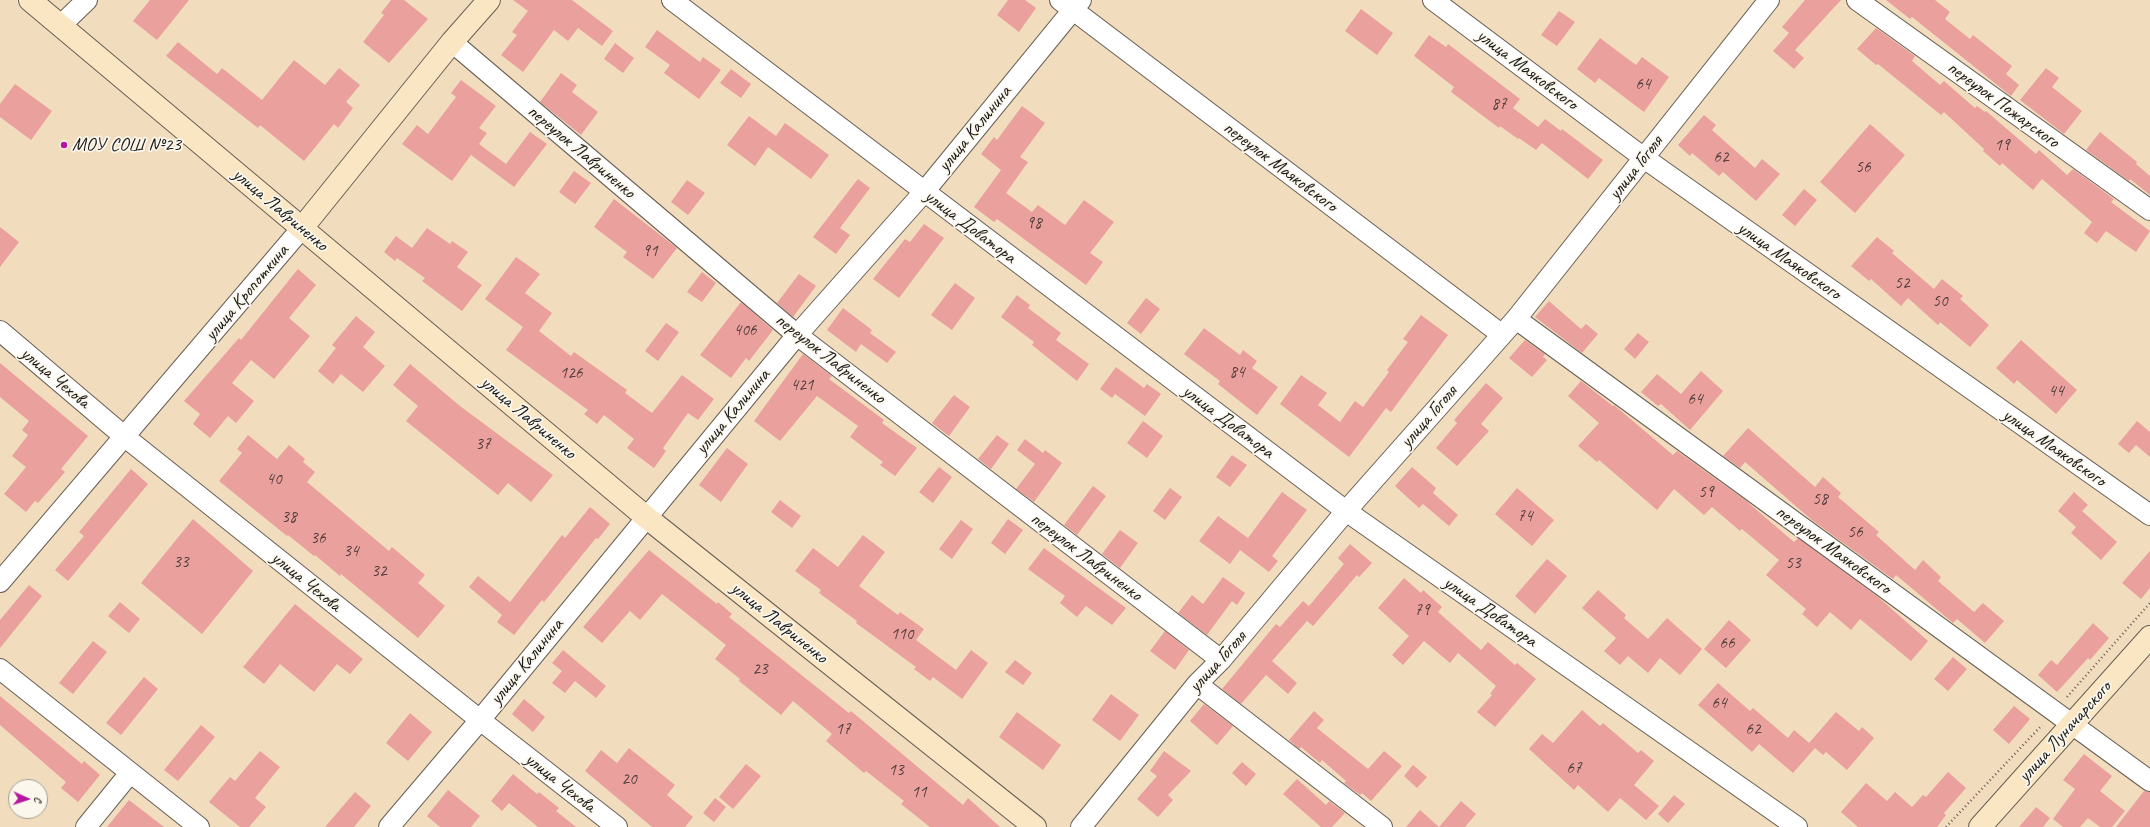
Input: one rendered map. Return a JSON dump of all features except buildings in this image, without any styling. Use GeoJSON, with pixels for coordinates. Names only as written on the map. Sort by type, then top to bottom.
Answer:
{"type":"FeatureCollection","features":[{"type":"Feature","properties":{"kind":"main road","name":"улица Лавриненко"},"geometry":{"type":"LineString","coordinates":[[30,0],[646,517],[1035,827]]}},
{"type":"Feature","properties":{"kind":"main road","name":"улица Кропоткина"},"geometry":{"type":"LineString","coordinates":[[302,228],[452,42],[489,0]]}},
{"type":"Feature","properties":{"kind":"main road","name":"улица Луначарского"},"geometry":{"type":"LineString","coordinates":[[1980,827],[2150,637]]}},
{"type":"Feature","properties":{"kind":"street"},"geometry":{"type":"LineString","coordinates":[[60,26],[87,0]]}},
{"type":"Feature","properties":{"kind":"street","name":"улица Доватора"},"geometry":{"type":"LineString","coordinates":[[672,0],[1346,511],[1797,827]]}},
{"type":"Feature","properties":{"kind":"street","name":"улица Маяковского"},"geometry":{"type":"LineString","coordinates":[[1434,0],[1644,158],[2150,515]]}},
{"type":"Feature","properties":{"kind":"street","name":"улица Гоголя"},"geometry":{"type":"LineString","coordinates":[[1081,827],[1198,684],[1221,660],[1346,511],[1501,334],[1516,319],[1769,0]]}},
{"type":"Feature","properties":{"kind":"street","name":"переулок Пожарского"},"geometry":{"type":"LineString","coordinates":[[1857,0],[2150,210]]}},
{"type":"Feature","properties":{"kind":"street","name":"улица Калинина"},"geometry":{"type":"LineString","coordinates":[[389,827],[480,720],[797,335],[924,192],[1072,3]]}},
{"type":"Feature","properties":{"kind":"street","name":"переулок Маяковского"},"geometry":{"type":"LineString","coordinates":[[1072,3],[1501,334]]}},
{"type":"Feature","properties":{"kind":"street","name":"переулок Лавриненко"},"geometry":{"type":"LineString","coordinates":[[452,42],[797,335],[1221,660]]}},
{"type":"Feature","properties":{"kind":"street","name":"улица Кропоткина"},"geometry":{"type":"LineString","coordinates":[[0,582],[302,228]]}},
{"type":"Feature","properties":{"kind":"street","name":"переулок Маяковского"},"geometry":{"type":"LineString","coordinates":[[1516,319],[2150,781]]}},
{"type":"Feature","properties":{"kind":"street","name":"улица Чехова"},"geometry":{"type":"LineString","coordinates":[[0,331],[125,437],[480,720],[617,827]]}},
{"type":"Feature","properties":{"kind":"street"},"geometry":{"type":"LineString","coordinates":[[0,669],[198,827]]}},
{"type":"Feature","properties":{"kind":"street"},"geometry":{"type":"LineString","coordinates":[[1198,684],[1382,827]]}},
{"type":"Feature","properties":{"kind":"street"},"geometry":{"type":"LineString","coordinates":[[86,827],[130,773]]}},
{"type":"Feature","properties":{"kind":"place","name":"МОУ СОШ №23"},"geometry":{"type":"Point","coordinates":[64,145]}}]}
